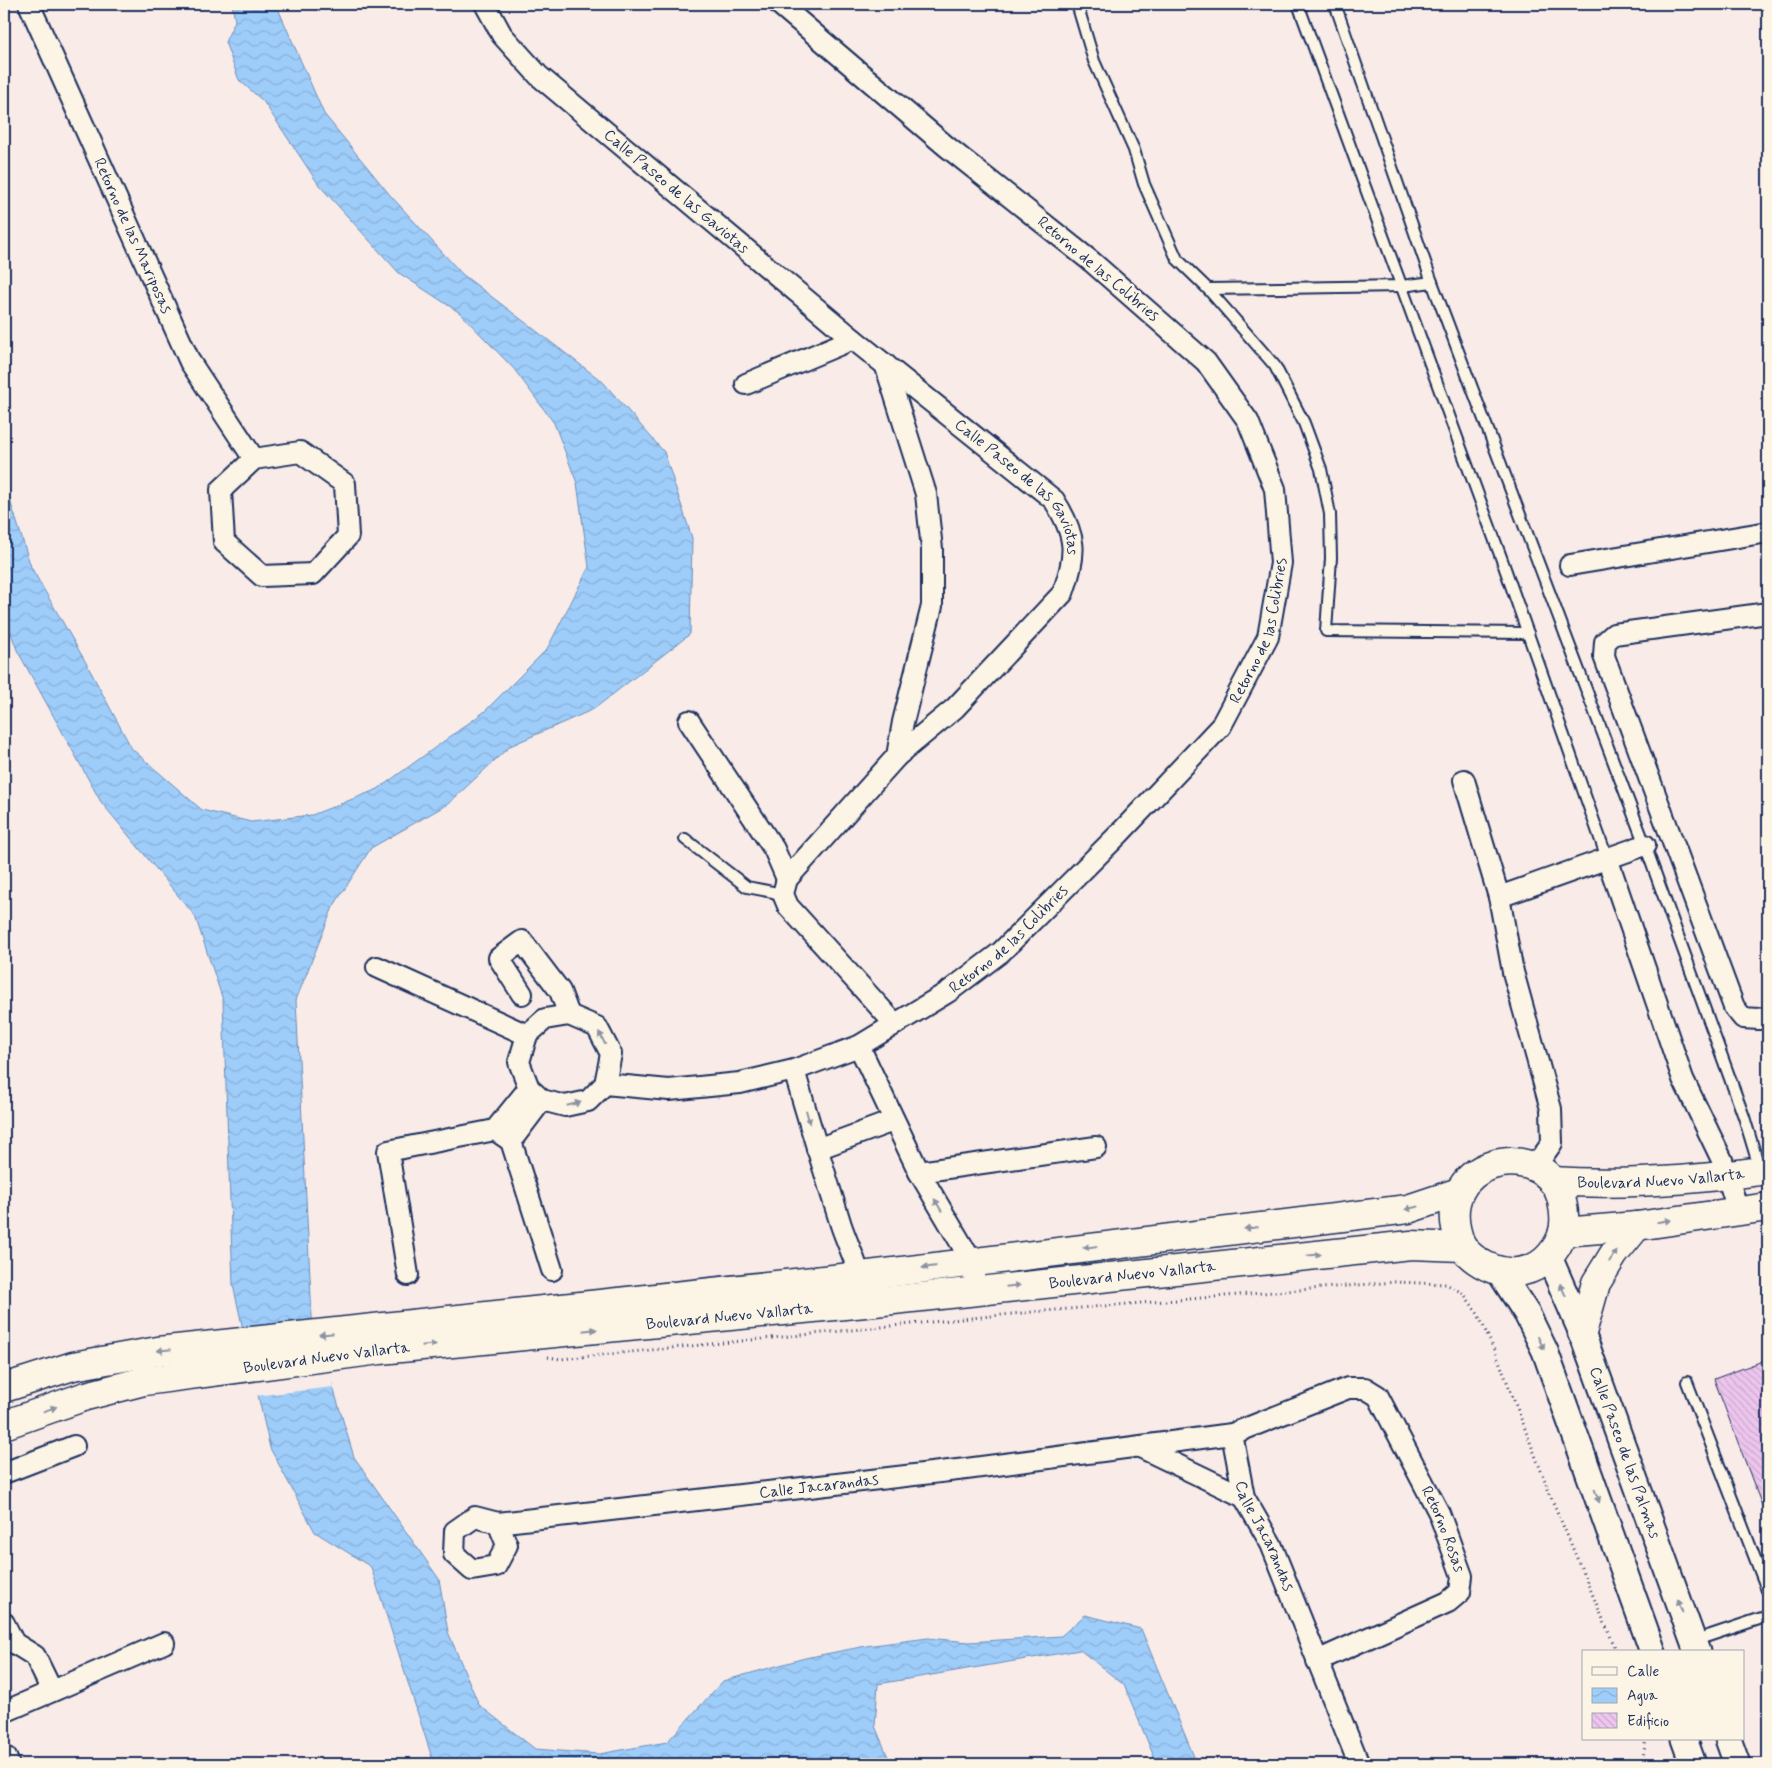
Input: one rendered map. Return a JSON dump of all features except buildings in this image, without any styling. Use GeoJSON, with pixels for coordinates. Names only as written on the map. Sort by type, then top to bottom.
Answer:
{"type":"FeatureCollection","features":[{"type":"Feature","properties":{"kind":"main road","name":"Boulevard Nuevo Vallarta"},"geometry":{"type":"LineString","coordinates":[[1543,1174],[1561,1196],[1565,1214],[1563,1232],[1558,1245],[1548,1257],[1525,1270],[1498,1271],[1484,1267],[1462,1247],[1454,1229],[1453,1211],[1459,1192],[1472,1175],[1491,1164],[1513,1161],[1543,1174],[1592,1184],[1764,1171]]}},
{"type":"Feature","properties":{"kind":"main road","name":"Boulevard Nuevo Vallarta"},"geometry":{"type":"LineString","coordinates":[[4,1425],[86,1396],[144,1381],[213,1359],[377,1340],[972,1262],[1408,1209],[1459,1192]]}},
{"type":"Feature","properties":{"kind":"main road"},"geometry":{"type":"LineString","coordinates":[[1563,1232],[1637,1226],[1768,1207]]}},
{"type":"Feature","properties":{"kind":"main road"},"geometry":{"type":"LineString","coordinates":[[1582,1333],[1596,1283],[1614,1254],[1637,1226]]}},
{"type":"Feature","properties":{"kind":"main road","name":"Boulevard Nuevo Vallarta"},"geometry":{"type":"LineString","coordinates":[[377,1340],[865,1303],[1411,1245],[1462,1247]]}},
{"type":"Feature","properties":{"kind":"main road","name":"Boulevard Nuevo Vallarta"},"geometry":{"type":"LineString","coordinates":[[4,1388],[73,1366],[158,1351],[213,1359]]}},
{"type":"Feature","properties":{"kind":"street","name":"Retorno de las Mariposas"},"geometry":{"type":"LineString","coordinates":[[29,4],[190,362],[254,459]]}},
{"type":"Feature","properties":{"kind":"street","name":"Calle Paseo de las Gaviotas"},"geometry":{"type":"LineString","coordinates":[[485,4],[502,35],[539,76],[885,364],[1054,500],[1068,521],[1073,546],[1072,570],[1064,593],[955,708],[897,756],[785,886]]}},
{"type":"Feature","properties":{"kind":"street","name":"Retorno de las Colibries"},"geometry":{"type":"LineString","coordinates":[[605,1084],[669,1090],[740,1082],[794,1070],[859,1046],[948,992],[1001,952],[1120,833],[1221,726],[1268,637],[1281,564],[1275,489],[1248,421],[1206,362],[1092,262],[946,146],[779,4]]}},
{"type":"Feature","properties":{"kind":"street"},"geometry":{"type":"LineString","coordinates":[[746,384],[854,338]]}},
{"type":"Feature","properties":{"kind":"street"},"geometry":{"type":"LineString","coordinates":[[885,364],[926,494],[932,549],[932,606],[903,722],[897,756]]}},
{"type":"Feature","properties":{"kind":"street"},"geometry":{"type":"LineString","coordinates":[[300,452],[345,484],[348,536],[313,574],[262,576],[224,542],[221,490],[254,459],[300,452]]}},
{"type":"Feature","properties":{"kind":"street"},"geometry":{"type":"LineString","coordinates":[[1570,565],[1768,532]]}},
{"type":"Feature","properties":{"kind":"street"},"geometry":{"type":"LineString","coordinates":[[1768,613],[1614,634],[1605,642],[1604,656],[1734,1007],[1743,1018],[1768,1017]]}},
{"type":"Feature","properties":{"kind":"street"},"geometry":{"type":"LineString","coordinates":[[689,721],[774,849],[785,886],[788,906],[895,1024]]}},
{"type":"Feature","properties":{"kind":"street"},"geometry":{"type":"LineString","coordinates":[[1464,780],[1498,897],[1513,972],[1551,1109],[1552,1143],[1543,1174]]}},
{"type":"Feature","properties":{"kind":"street"},"geometry":{"type":"LineString","coordinates":[[1498,897],[1645,845]]}},
{"type":"Feature","properties":{"kind":"street"},"geometry":{"type":"LineString","coordinates":[[1606,858],[1683,1079],[1722,1160],[1738,1210]]}},
{"type":"Feature","properties":{"kind":"street"},"geometry":{"type":"LineString","coordinates":[[522,994],[499,958],[522,941],[560,991],[569,1015]]}},
{"type":"Feature","properties":{"kind":"street"},"geometry":{"type":"LineString","coordinates":[[377,967],[527,1036]]}},
{"type":"Feature","properties":{"kind":"street"},"geometry":{"type":"LineString","coordinates":[[569,1015],[597,1027],[611,1054],[605,1084],[588,1100],[565,1106],[535,1094],[519,1062],[527,1036],[545,1020],[569,1015]]}},
{"type":"Feature","properties":{"kind":"street"},"geometry":{"type":"LineString","coordinates":[[859,1046],[893,1121],[919,1172],[972,1262],[976,1290]]}},
{"type":"Feature","properties":{"kind":"street"},"geometry":{"type":"LineString","coordinates":[[794,1070],[849,1250],[861,1276],[865,1303]]}},
{"type":"Feature","properties":{"kind":"street"},"geometry":{"type":"LineString","coordinates":[[408,1275],[388,1151],[503,1136],[535,1094]]}},
{"type":"Feature","properties":{"kind":"street"},"geometry":{"type":"LineString","coordinates":[[817,1149],[893,1121]]}},
{"type":"Feature","properties":{"kind":"street"},"geometry":{"type":"LineString","coordinates":[[503,1136],[552,1270]]}},
{"type":"Feature","properties":{"kind":"street"},"geometry":{"type":"LineString","coordinates":[[919,1172],[1096,1147]]}},
{"type":"Feature","properties":{"kind":"street","name":"Calle Paseo de las Palmas"},"geometry":{"type":"LineString","coordinates":[[1548,1257],[1582,1333],[1695,1646]]}},
{"type":"Feature","properties":{"kind":"street"},"geometry":{"type":"LineString","coordinates":[[1498,1271],[1527,1314],[1545,1351],[1652,1650]]}},
{"type":"Feature","properties":{"kind":"street","name":"Retorno Rosas"},"geometry":{"type":"LineString","coordinates":[[1232,1434],[1348,1388],[1365,1388],[1378,1396],[1439,1513],[1462,1576],[1460,1592],[1448,1602],[1317,1660]]}},
{"type":"Feature","properties":{"kind":"street","name":"Calle Jacarandas"},"geometry":{"type":"LineString","coordinates":[[498,1523],[1140,1447],[1232,1434],[1244,1497],[1271,1544],[1359,1764]]}},
{"type":"Feature","properties":{"kind":"street"},"geometry":{"type":"LineString","coordinates":[[4,1473],[74,1446]]}},
{"type":"Feature","properties":{"kind":"street"},"geometry":{"type":"LineString","coordinates":[[1140,1447],[1244,1497]]}},
{"type":"Feature","properties":{"kind":"street"},"geometry":{"type":"LineString","coordinates":[[4,1622],[14,1643],[34,1656],[52,1691]]}},
{"type":"Feature","properties":{"kind":"street"},"geometry":{"type":"LineString","coordinates":[[4,1712],[164,1642]]}},
{"type":"Feature","properties":{"kind":"street"},"geometry":{"type":"LineString","coordinates":[[1684,1740],[1693,1764]]}},
{"type":"Feature","properties":{"kind":"street"},"geometry":{"type":"LineString","coordinates":[[1728,1740],[1737,1764]]}},
{"type":"Feature","properties":{"kind":"street"},"geometry":{"type":"LineString","coordinates":[[4,1758],[6,1764]]}},
{"type":"Feature","properties":{"kind":"lane"},"geometry":{"type":"LineString","coordinates":[[1077,4],[1094,61],[1134,150],[1144,184],[1177,259],[1208,289],[1279,373],[1304,423],[1321,469],[1330,523],[1331,558],[1326,631],[1528,633]]}},
{"type":"Feature","properties":{"kind":"lane"},"geometry":{"type":"LineString","coordinates":[[1298,4],[1528,633],[1606,858]]}},
{"type":"Feature","properties":{"kind":"lane"},"geometry":{"type":"LineString","coordinates":[[1336,4],[1432,282],[1645,845],[1764,1171]]}},
{"type":"Feature","properties":{"kind":"lane"},"geometry":{"type":"LineString","coordinates":[[1208,289],[1402,286],[1432,282]]}},
{"type":"Feature","properties":{"kind":"lane"},"geometry":{"type":"LineString","coordinates":[[685,839],[747,887],[785,886]]}},
{"type":"Feature","properties":{"kind":"lane"},"geometry":{"type":"LineString","coordinates":[[1688,1382],[1768,1592]]}},
{"type":"Feature","properties":{"kind":"lane"},"geometry":{"type":"LineString","coordinates":[[1695,1646],[1768,1616]]}},
{"type":"Feature","properties":{"kind":"path"},"geometry":{"type":"LineString","coordinates":[[541,1357],[561,1359],[1032,1312],[1385,1283],[1446,1284],[1464,1294],[1478,1314],[1499,1361],[1553,1502],[1616,1650]]}},
{"type":"Feature","properties":{"kind":"path"},"geometry":{"type":"LineString","coordinates":[[1642,1764],[1646,1740]]}},
{"type":"Feature","properties":{"kind":"water"},"geometry":{"type":"Polygon","coordinates":[[[232,4],[276,4],[324,114],[390,195],[462,274],[603,382],[664,452],[692,538],[690,634],[594,709],[510,746],[448,804],[371,848],[333,907],[296,1000],[312,1317],[354,1457],[439,1579],[448,1632],[479,1705],[535,1749],[599,1754],[667,1742],[723,1681],[805,1658],[866,1646],[928,1638],[969,1642],[1061,1636],[1085,1615],[1141,1629],[1197,1764],[1157,1764],[1124,1685],[1080,1650],[878,1684],[875,1726],[891,1764],[764,1764],[753,1758],[704,1764],[434,1764],[371,1567],[315,1532],[270,1448],[233,1285],[223,1000],[195,916],[101,802],[17,650],[4,614],[4,481],[31,567],[85,661],[132,749],[202,810],[251,822],[312,815],[378,789],[484,712],[547,649],[589,567],[577,483],[554,423],[514,369],[460,313],[399,273],[319,185],[263,101],[239,80],[225,42],[235,21],[232,4]]]}},
{"type":"Feature","properties":{"kind":"pier"},"geometry":{"type":"Polygon","coordinates":[[[323,1343],[333,1387],[255,1396],[245,1352],[323,1343]]]}}]}
